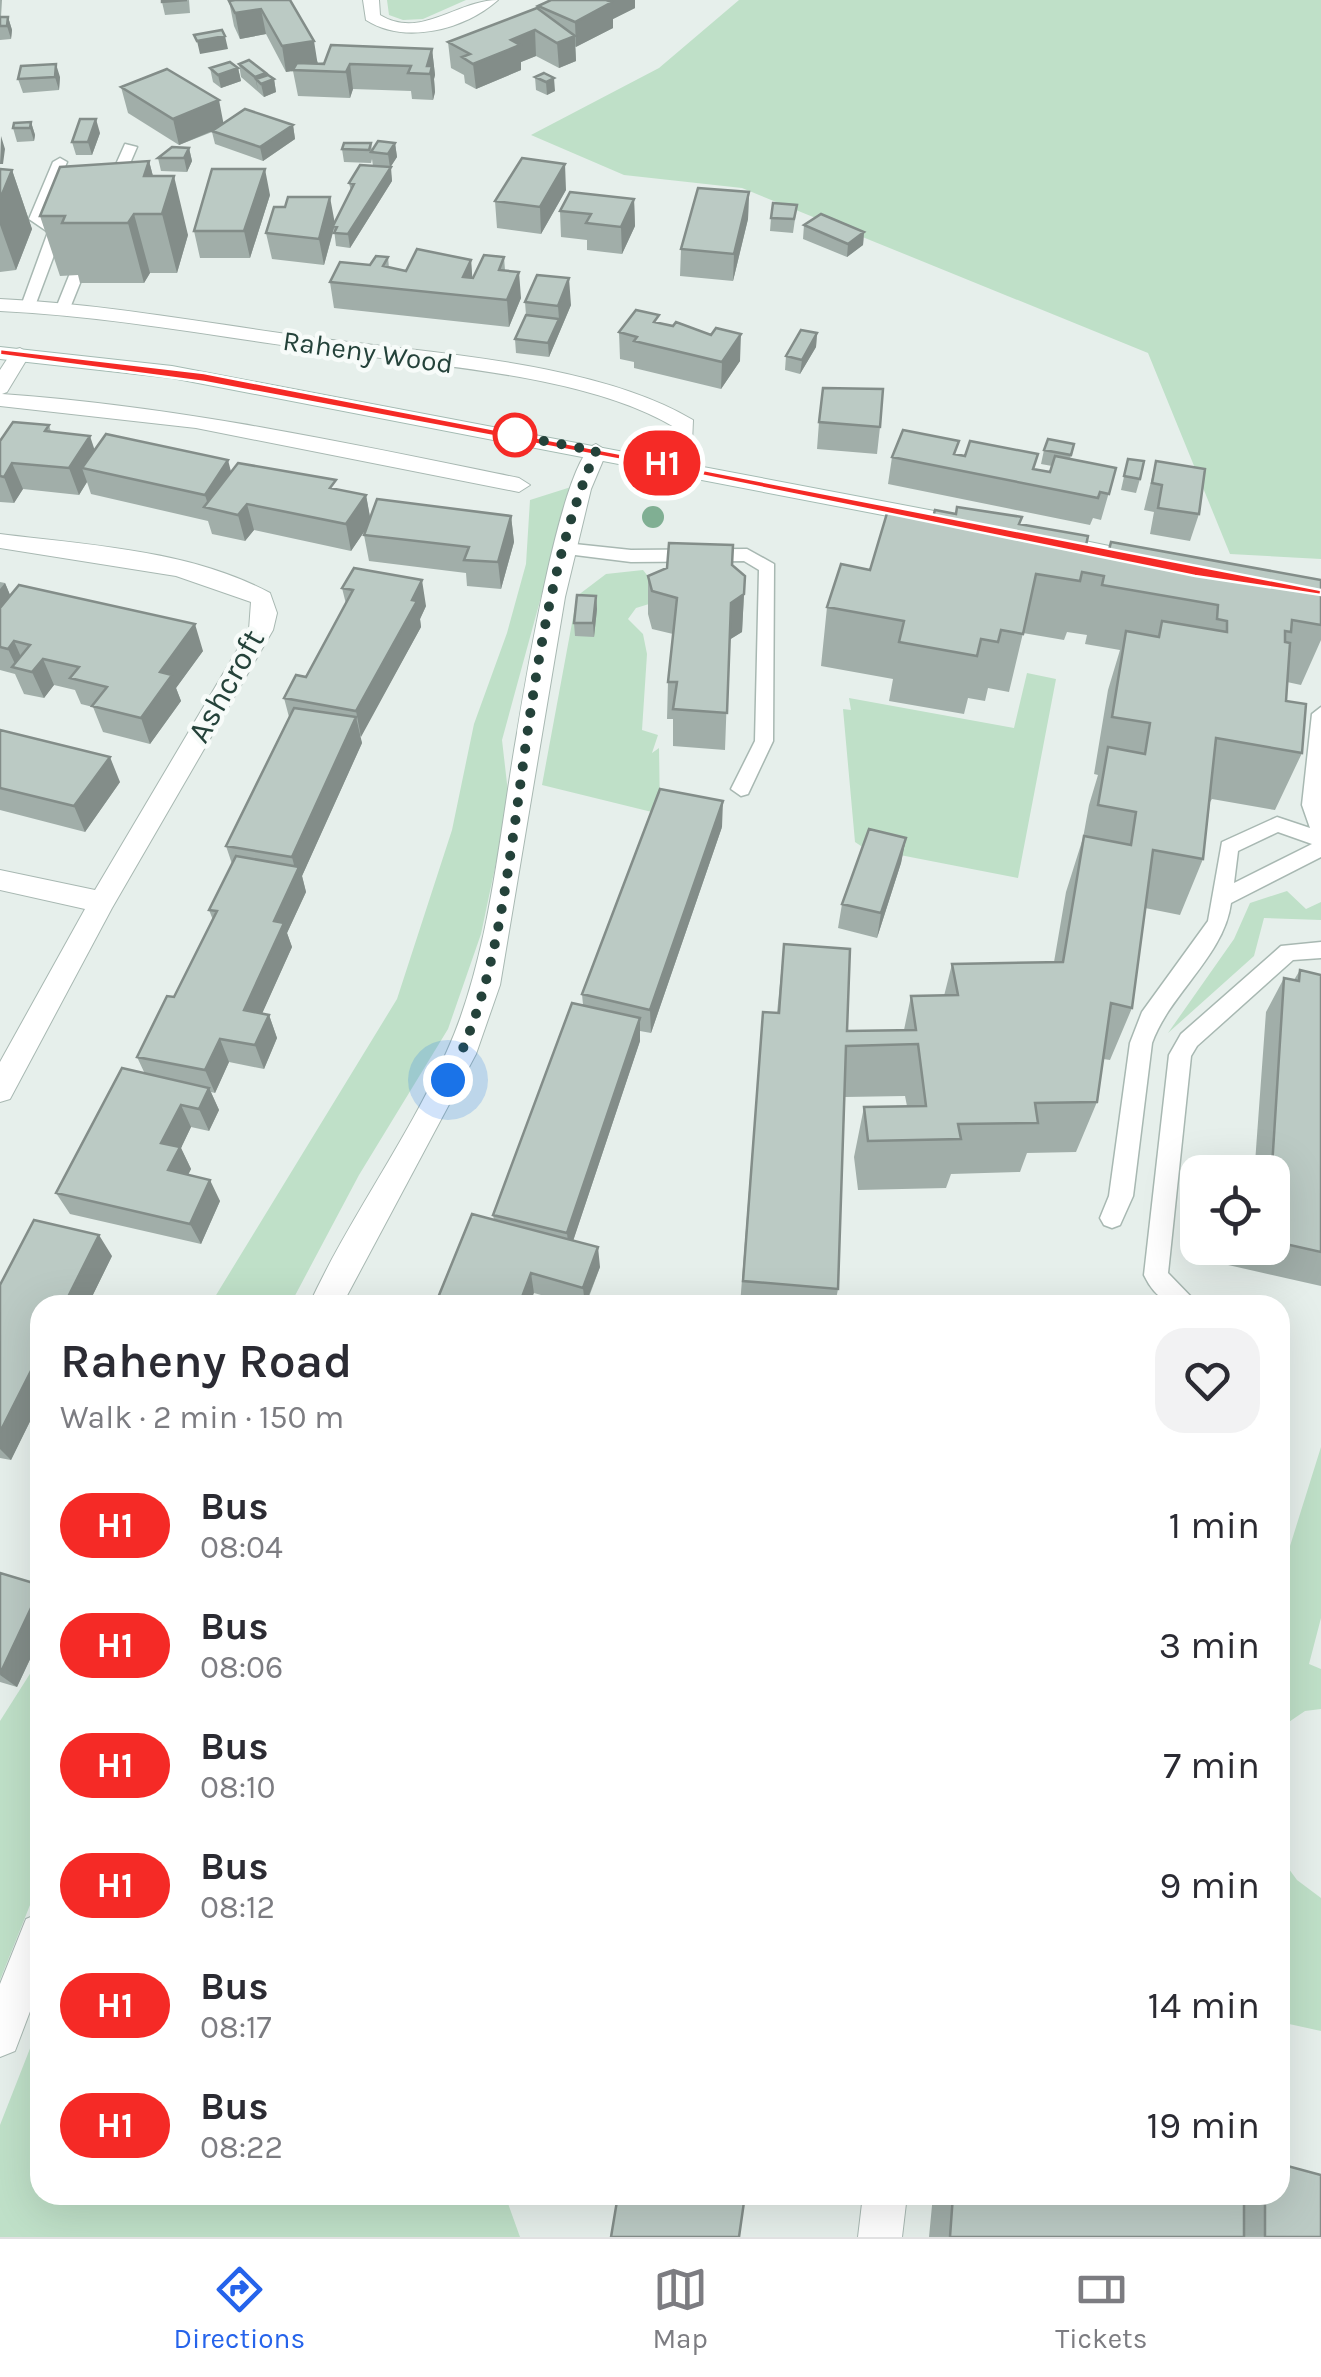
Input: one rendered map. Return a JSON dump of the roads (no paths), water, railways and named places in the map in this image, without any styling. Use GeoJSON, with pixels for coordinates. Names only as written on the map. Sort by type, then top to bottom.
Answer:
{"type":"FeatureCollection","features":[{"type":"Feature","properties":{"kind":"street"},"geometry":{"type":"LineString","coordinates":[[371,0],[372,17],[381,24],[416,29],[446,21],[490,0]]}},
{"type":"Feature","properties":{"kind":"street","name":"Raheny Wood"},"geometry":{"type":"LineString","coordinates":[[0,305],[62,308],[430,360],[605,394],[675,414],[686,425],[680,466]]}},
{"type":"Feature","properties":{"kind":"street"},"geometry":{"type":"LineString","coordinates":[[0,388],[10,354],[172,372],[680,466],[1178,567]]}},
{"type":"Feature","properties":{"kind":"street"},"geometry":{"type":"LineString","coordinates":[[0,400],[196,422],[519,485]]}},
{"type":"Feature","properties":{"kind":"street"},"geometry":{"type":"LineString","coordinates":[[329,1295],[461,1054],[486,985],[565,549],[580,489],[596,451]]}},
{"type":"Feature","properties":{"kind":"street","name":"Ashcroft"},"geometry":{"type":"LineString","coordinates":[[0,541],[74,550],[231,582],[262,598],[266,613],[261,630],[102,902],[0,1090]]}},
{"type":"Feature","properties":{"kind":"street"},"geometry":{"type":"LineString","coordinates":[[0,880],[102,902]]}},
{"type":"Feature","properties":{"kind":"street"},"geometry":{"type":"LineString","coordinates":[[0,2036],[30,1960]]}},
{"type":"Feature","properties":{"kind":"street"},"geometry":{"type":"LineString","coordinates":[[880,2237],[883,2205]]}},
{"type":"Feature","properties":{"kind":"lane"},"geometry":{"type":"LineString","coordinates":[[108,200],[130,147]]}},
{"type":"Feature","properties":{"kind":"lane"},"geometry":{"type":"LineString","coordinates":[[28,306],[56,231],[36,220],[60,162]]}},
{"type":"Feature","properties":{"kind":"lane"},"geometry":{"type":"LineString","coordinates":[[62,308],[92,236]]}},
{"type":"Feature","properties":{"kind":"lane"},"geometry":{"type":"LineString","coordinates":[[565,549],[632,556],[747,555],[768,568],[764,742],[741,789]]}},
{"type":"Feature","properties":{"kind":"lane"},"geometry":{"type":"LineString","coordinates":[[1321,714],[1312,805],[1321,831]]}},
{"type":"Feature","properties":{"kind":"lane"},"geometry":{"type":"LineString","coordinates":[[1112,1218],[1122,1196],[1141,1043],[1150,1018],[1218,923],[1225,896],[1229,847],[1277,824],[1321,839]]}},
{"type":"Feature","properties":{"kind":"lane"},"geometry":{"type":"LineString","coordinates":[[1225,896],[1321,848]]}},
{"type":"Feature","properties":{"kind":"lane"},"geometry":{"type":"LineString","coordinates":[[1174,1295],[1156,1275],[1180,1056],[1190,1040],[1288,952],[1321,950]]}}]}
